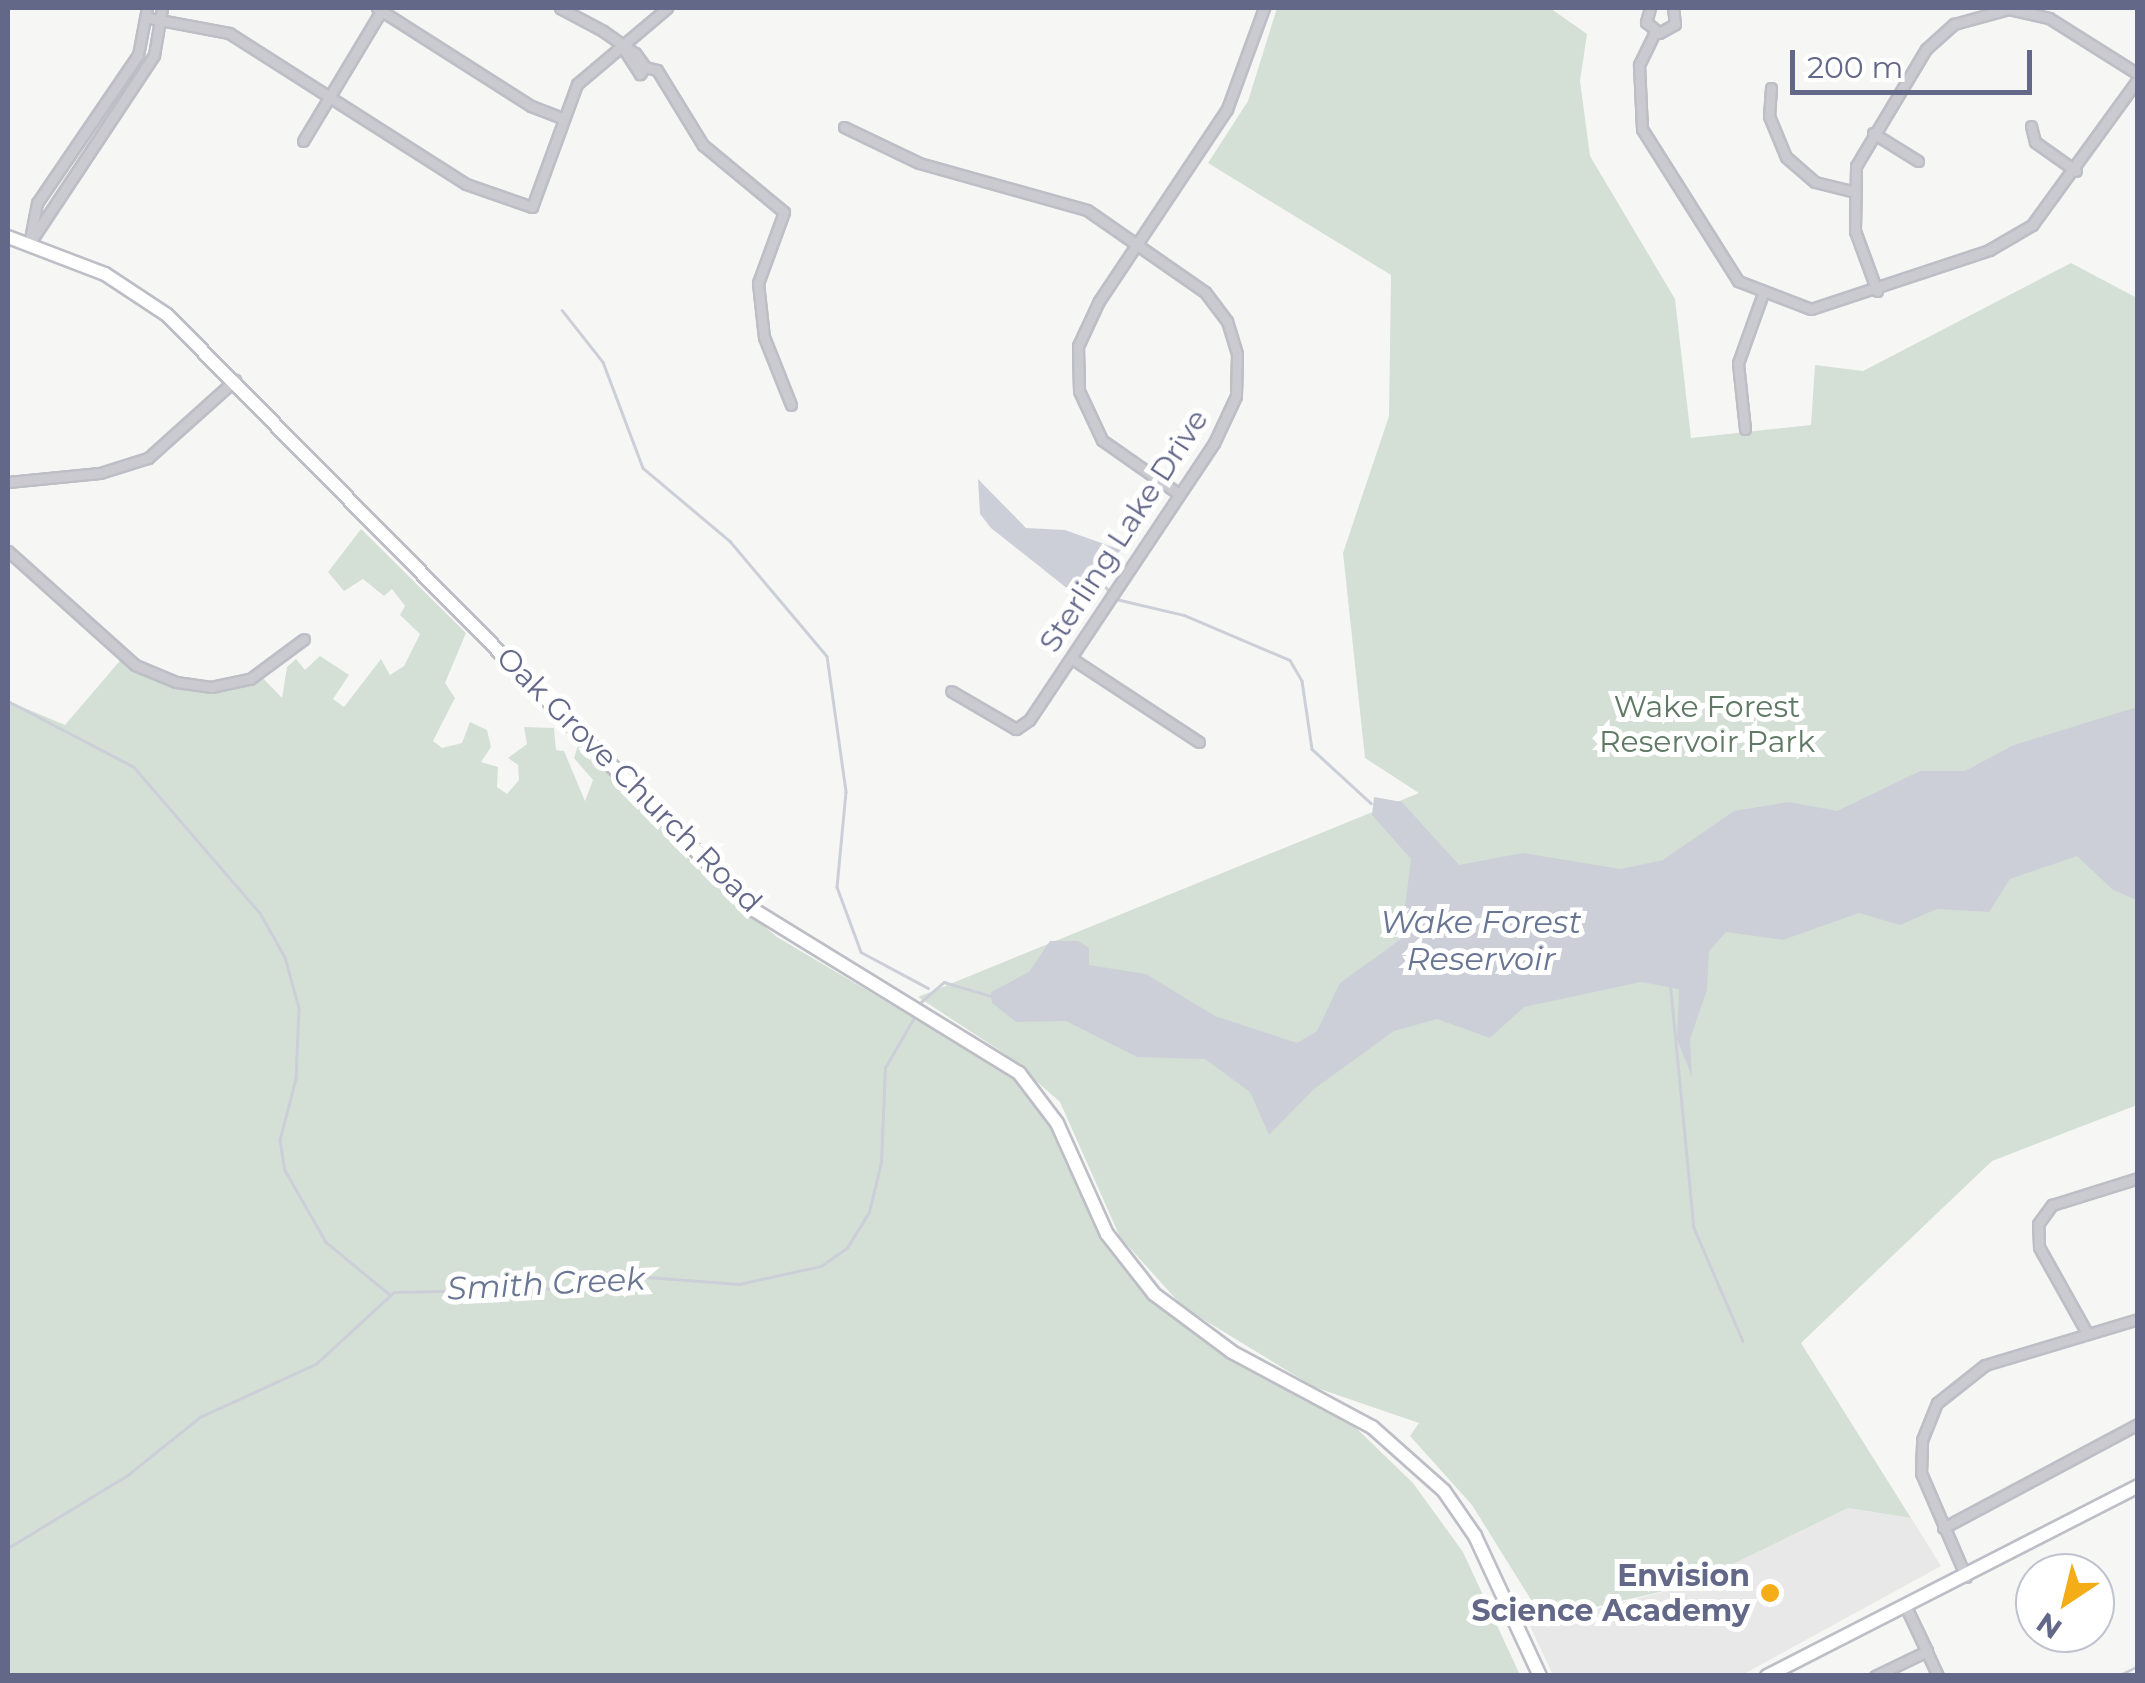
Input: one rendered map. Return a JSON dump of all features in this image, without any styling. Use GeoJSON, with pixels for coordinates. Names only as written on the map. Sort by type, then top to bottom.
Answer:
{"type":"FeatureCollection","features":[{"type":"Feature","properties":{"kind":"main road","name":"Oak Grove Church Road"},"geometry":{"type":"LineString","coordinates":[[8,237],[134,290],[235,380],[726,886],[1019,1072],[1058,1124],[1122,1257],[1174,1312],[1372,1427],[1415,1461],[1475,1536],[1540,1676]]}},
{"type":"Feature","properties":{"kind":"main road"},"geometry":{"type":"LineString","coordinates":[[1768,1676],[2138,1486]]}},
{"type":"Feature","properties":{"kind":"street"},"geometry":{"type":"LineString","coordinates":[[303,140],[381,8],[530,106],[563,118]]}},
{"type":"Feature","properties":{"kind":"street"},"geometry":{"type":"LineString","coordinates":[[560,8],[620,44],[636,72],[645,67],[657,70],[704,145],[784,212],[758,284],[764,338],[791,406]]}},
{"type":"Feature","properties":{"kind":"street"},"geometry":{"type":"LineString","coordinates":[[29,244],[37,203],[138,55],[148,13],[163,13],[229,33],[466,184],[532,207],[563,118],[586,71],[667,8]]}},
{"type":"Feature","properties":{"kind":"street"},"geometry":{"type":"LineString","coordinates":[[1179,494],[1102,440],[1079,391],[1086,322],[1227,108],[1264,8]]}},
{"type":"Feature","properties":{"kind":"street"},"geometry":{"type":"LineString","coordinates":[[1648,8],[1655,32],[1639,65],[1642,128],[1716,257],[1762,296],[1811,309],[1878,291],[2013,238],[2048,210],[2138,76],[2049,18],[2009,9],[1978,14],[1926,50],[1873,133],[1851,191],[1855,231],[1878,291]]}},
{"type":"Feature","properties":{"kind":"street"},"geometry":{"type":"LineString","coordinates":[[1655,32],[1673,28],[1673,8]]}},
{"type":"Feature","properties":{"kind":"street"},"geometry":{"type":"LineString","coordinates":[[29,244],[154,56],[163,13]]}},
{"type":"Feature","properties":{"kind":"street"},"geometry":{"type":"LineString","coordinates":[[1771,88],[1769,116],[1786,156],[1816,182],[1851,191]]}},
{"type":"Feature","properties":{"kind":"street"},"geometry":{"type":"LineString","coordinates":[[2031,126],[2035,142],[2076,171]]}},
{"type":"Feature","properties":{"kind":"street","name":"Sterling Lake Drive"},"geometry":{"type":"LineString","coordinates":[[844,127],[919,163],[1056,196],[1137,244],[1205,292],[1227,321],[1238,354],[1229,416],[1030,720],[1016,730],[950,690]]}},
{"type":"Feature","properties":{"kind":"street"},"geometry":{"type":"LineString","coordinates":[[86,132],[98,140]]}},
{"type":"Feature","properties":{"kind":"street"},"geometry":{"type":"LineString","coordinates":[[1873,133],[1918,161]]}},
{"type":"Feature","properties":{"kind":"street"},"geometry":{"type":"LineString","coordinates":[[1745,429],[1738,363],[1762,296]]}},
{"type":"Feature","properties":{"kind":"street"},"geometry":{"type":"LineString","coordinates":[[8,482],[100,473],[148,458],[235,380]]}},
{"type":"Feature","properties":{"kind":"street"},"geometry":{"type":"LineString","coordinates":[[8,551],[136,665],[176,682],[211,687],[250,679],[304,639]]}},
{"type":"Feature","properties":{"kind":"street"},"geometry":{"type":"LineString","coordinates":[[1072,658],[1200,742]]}},
{"type":"Feature","properties":{"kind":"street"},"geometry":{"type":"LineString","coordinates":[[2087,1333],[2044,1259],[2038,1224],[2052,1206],[2138,1178]]}},
{"type":"Feature","properties":{"kind":"street"},"geometry":{"type":"LineString","coordinates":[[1966,1577],[1943,1528],[1921,1461],[1938,1403],[1971,1372],[2138,1319]]}},
{"type":"Feature","properties":{"kind":"street"},"geometry":{"type":"LineString","coordinates":[[1943,1528],[2138,1424]]}},
{"type":"Feature","properties":{"kind":"street"},"geometry":{"type":"LineString","coordinates":[[1905,1605],[1938,1676]]}},
{"type":"Feature","properties":{"kind":"street"},"geometry":{"type":"LineString","coordinates":[[1875,1676],[1926,1651]]}},
{"type":"Feature","properties":{"kind":"shaded area","name":"Envision Science Academy"},"geometry":{"type":"Polygon","coordinates":[[[1848,1508],[1911,1518],[1941,1566],[1742,1675],[1553,1675],[1530,1626],[1690,1585],[1848,1508]]]}},
{"type":"Feature","properties":{"kind":"green space","name":"Wake Forest Reservoir Park"},"geometry":{"type":"Polygon","coordinates":[[[1277,8],[1550,8],[1587,34],[1580,81],[1590,156],[1675,299],[1691,438],[1811,425],[1815,365],[1863,371],[2071,263],[2137,298],[2137,1105],[1992,1161],[1801,1343],[1911,1518],[1848,1508],[1690,1585],[1543,1619],[1472,1505],[1410,1436],[1419,1423],[1314,1387],[1183,1307],[1120,1237],[1060,1102],[1005,1054],[918,997],[1419,793],[1365,758],[1343,553],[1389,416],[1391,275],[1208,163],[1248,101],[1277,8]]]}},
{"type":"Feature","properties":{"kind":"green space"},"geometry":{"type":"Polygon","coordinates":[[[361,529],[466,633],[445,683],[455,698],[433,741],[442,748],[462,743],[470,722],[487,730],[491,747],[481,762],[498,767],[497,787],[507,794],[519,780],[518,765],[508,758],[527,744],[524,727],[554,728],[556,750],[564,751],[585,801],[593,780],[574,758],[579,742],[707,878],[777,937],[1014,1077],[1042,1110],[1123,1266],[1203,1339],[1353,1425],[1413,1483],[1463,1552],[1520,1675],[8,1676],[8,701],[65,725],[124,656],[198,686],[259,674],[282,698],[287,667],[296,659],[305,670],[320,656],[349,675],[333,699],[344,707],[381,659],[390,675],[404,666],[420,634],[400,615],[405,606],[392,589],[384,596],[363,579],[344,591],[328,572],[361,529]]]}},
{"type":"Feature","properties":{"kind":"water"},"geometry":{"type":"Polygon","coordinates":[[[978,479],[1026,528],[1065,530],[1121,550],[1078,597],[991,528],[980,514],[978,479]]]}},
{"type":"Feature","properties":{"kind":"water","name":"Wake Forest Reservoir"},"geometry":{"type":"Polygon","coordinates":[[[2137,707],[2137,900],[2113,890],[2077,856],[2010,879],[1989,912],[1937,909],[1900,925],[1859,913],[1783,940],[1726,932],[1709,951],[1707,990],[1690,1039],[1692,1077],[1677,1039],[1679,989],[1641,982],[1524,1007],[1490,1038],[1437,1019],[1394,1031],[1314,1089],[1269,1135],[1250,1092],[1205,1059],[1137,1057],[1066,1021],[1016,1022],[992,1003],[991,992],[1029,972],[1050,941],[1078,941],[1089,948],[1089,965],[1146,974],[1215,1016],[1297,1043],[1317,1031],[1340,983],[1401,939],[1411,859],[1372,815],[1374,797],[1402,802],[1459,865],[1523,853],[1621,869],[1663,860],[1734,811],[1789,802],[1837,811],[1920,771],[1965,771],[2014,745],[2137,707]]]}},
{"type":"Feature","properties":{"kind":"waterway"},"geometry":{"type":"LineString","coordinates":[[562,310],[603,362],[643,468],[730,541],[827,656],[846,792],[837,887],[861,952],[928,988]]}},
{"type":"Feature","properties":{"kind":"waterway"},"geometry":{"type":"LineString","coordinates":[[1097,577],[1111,593]]}},
{"type":"Feature","properties":{"kind":"waterway"},"geometry":{"type":"LineString","coordinates":[[1116,599],[1184,615],[1290,660],[1302,681],[1312,749],[1371,803]]}},
{"type":"Feature","properties":{"kind":"waterway"},"geometry":{"type":"LineString","coordinates":[[8,701],[134,767],[260,913],[285,957],[299,1008],[296,1079],[280,1140],[285,1170],[326,1242],[389,1294]]}},
{"type":"Feature","properties":{"kind":"waterway"},"geometry":{"type":"LineString","coordinates":[[1670,980],[1694,1228],[1743,1341]]}},
{"type":"Feature","properties":{"kind":"waterway","name":"Smith Creek"},"geometry":{"type":"LineString","coordinates":[[921,1002],[944,982],[991,996]]}},
{"type":"Feature","properties":{"kind":"waterway"},"geometry":{"type":"LineString","coordinates":[[8,1548],[129,1474],[200,1417],[316,1364],[394,1292],[592,1288],[621,1275],[739,1284],[821,1266],[847,1248],[869,1212],[881,1162],[885,1068],[915,1016]]}},
{"type":"Feature","properties":{"kind":"waterway"},"geometry":{"type":"LineString","coordinates":[[2118,1676],[2138,1666]]}},
{"type":"Feature","properties":{"kind":"place","name":"Envision Science Academy"},"geometry":{"type":"Point","coordinates":[1770,1593]}}]}
